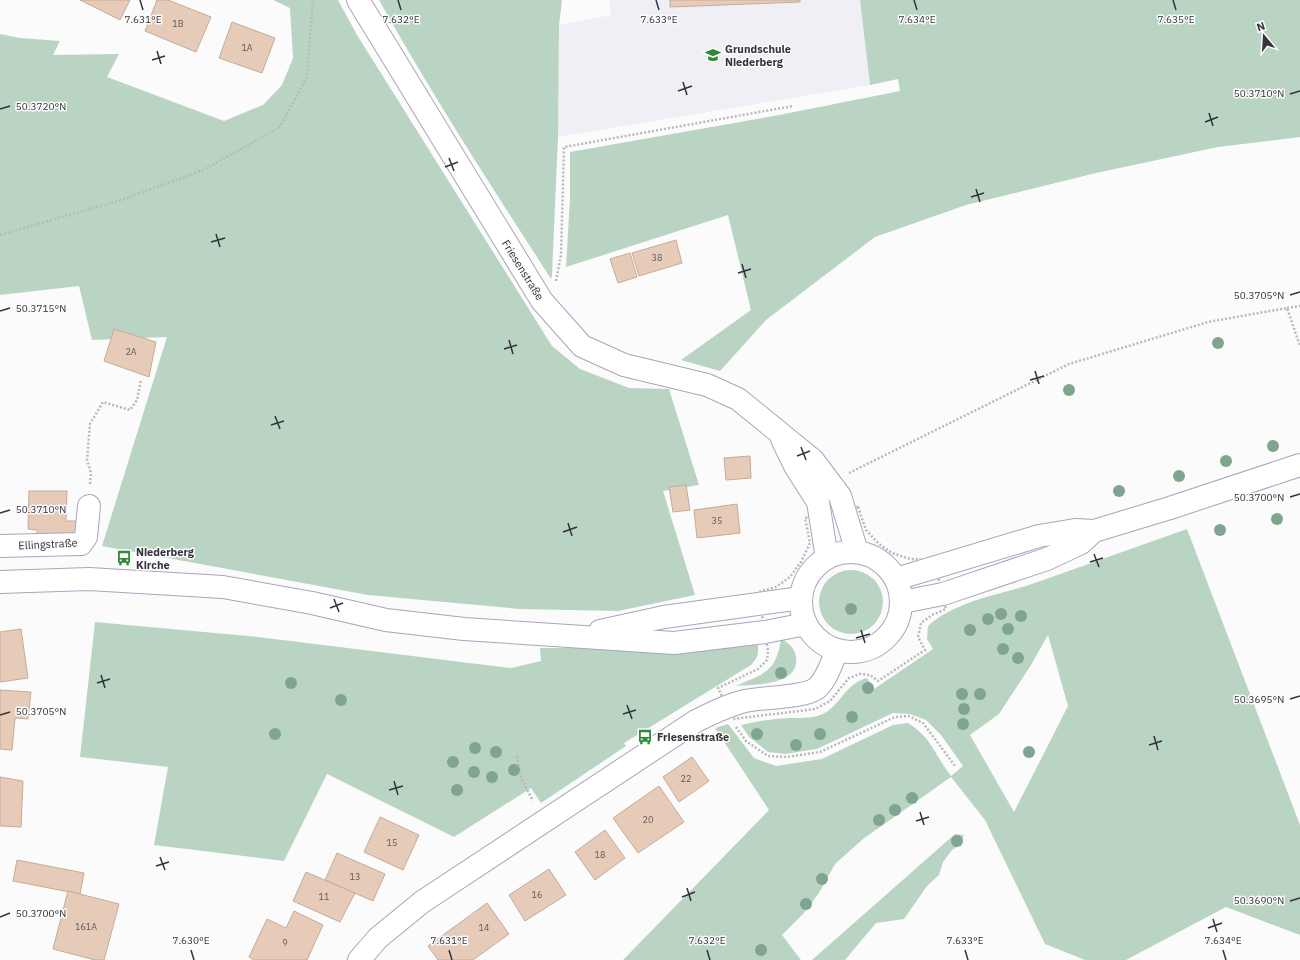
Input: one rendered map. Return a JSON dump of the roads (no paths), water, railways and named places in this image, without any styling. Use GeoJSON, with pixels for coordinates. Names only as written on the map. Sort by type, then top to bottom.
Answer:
{"type":"FeatureCollection","features":[{"type":"Feature","properties":{"kind":"main road","name":"Friesenstraße"},"geometry":{"type":"LineString","coordinates":[[358,0],[536,292],[542,301],[582,346],[624,365],[707,385],[738,399],[779,434],[813,460],[840,496],[857,552]]}},
{"type":"Feature","properties":{"kind":"main road","name":"Friesenstraße"},"geometry":{"type":"LineString","coordinates":[[779,434],[795,466],[818,502],[827,558]]}},
{"type":"Feature","properties":{"kind":"main road"},"geometry":{"type":"LineString","coordinates":[[896,579],[1039,536],[1075,530],[1094,531],[1170,508],[1300,465]]}},
{"type":"Feature","properties":{"kind":"main road","name":"Ellingstraße"},"geometry":{"type":"LineString","coordinates":[[0,546],[81,544],[86,537],[89,506]]}},
{"type":"Feature","properties":{"kind":"main road"},"geometry":{"type":"LineString","coordinates":[[902,602],[943,594],[1047,559],[1081,543],[1094,531]]}},
{"type":"Feature","properties":{"kind":"main road"},"geometry":{"type":"LineString","coordinates":[[857,552],[880,561],[889,569],[896,579],[902,602],[900,615],[895,628],[881,642],[864,650],[850,652],[837,650],[819,640],[806,624],[802,612],[801,598],[803,586],[809,575],[827,558],[842,553],[857,552]]}},
{"type":"Feature","properties":{"kind":"main road"},"geometry":{"type":"LineString","coordinates":[[0,582],[88,579],[223,587],[312,603],[386,620],[464,629],[674,643],[765,632],[806,624]]}},
{"type":"Feature","properties":{"kind":"main road"},"geometry":{"type":"LineString","coordinates":[[571,637],[664,617],[760,605],[801,598]]}},
{"type":"Feature","properties":{"kind":"main road"},"geometry":{"type":"LineString","coordinates":[[358,960],[378,938],[416,906],[696,720],[730,713],[762,698],[804,693],[816,688],[824,680],[837,650]]}},
{"type":"Feature","properties":{"kind":"place","name":"Grundschule Niederberg"},"geometry":{"type":"Point","coordinates":[713,55]}},
{"type":"Feature","properties":{"kind":"place","name":"Niederberg Kirche"},"geometry":{"type":"Point","coordinates":[124,558]}},
{"type":"Feature","properties":{"kind":"place","name":"Friesenstraße"},"geometry":{"type":"Point","coordinates":[645,737]}}]}
